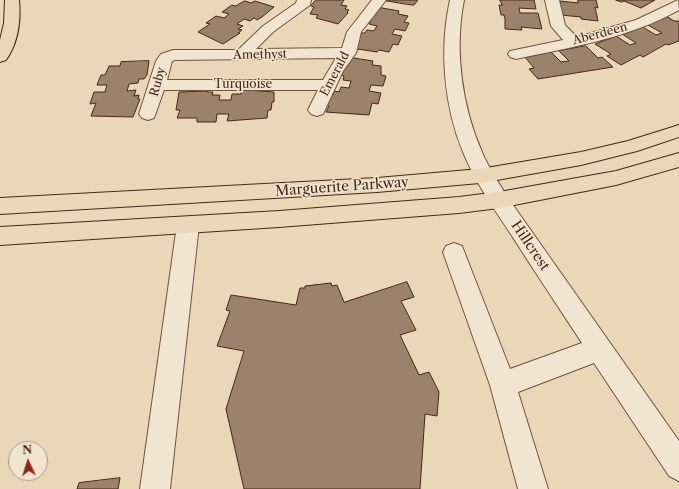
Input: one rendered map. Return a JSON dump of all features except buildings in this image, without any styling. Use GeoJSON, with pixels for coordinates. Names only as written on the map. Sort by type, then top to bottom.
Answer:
{"type":"FeatureCollection","features":[{"type":"Feature","properties":{"kind":"main road"},"geometry":{"type":"LineString","coordinates":[[0,57],[11,31],[13,19],[12,0]]}},
{"type":"Feature","properties":{"kind":"main road","name":"Marguerite Parkway"},"geometry":{"type":"LineString","coordinates":[[0,206],[362,187],[484,174],[586,158],[679,131]]}},
{"type":"Feature","properties":{"kind":"main road","name":"Marguerite Parkway"},"geometry":{"type":"LineString","coordinates":[[0,236],[188,225],[460,205],[499,200],[616,178],[679,160]]}},
{"type":"Feature","properties":{"kind":"street"},"geometry":{"type":"LineString","coordinates":[[241,55],[268,29],[303,5],[304,0]]}},
{"type":"Feature","properties":{"kind":"street","name":"Emerald"},"geometry":{"type":"LineString","coordinates":[[318,110],[334,71],[348,53],[354,32],[379,0]]}},
{"type":"Feature","properties":{"kind":"street","name":"Hillcrest"},"geometry":{"type":"LineString","coordinates":[[457,0],[452,38],[453,71],[472,151],[499,200],[679,466]]}},
{"type":"Feature","properties":{"kind":"street"},"geometry":{"type":"LineString","coordinates":[[552,0],[558,26],[574,42]]}},
{"type":"Feature","properties":{"kind":"street","name":"Aberdeen"},"geometry":{"type":"LineString","coordinates":[[516,54],[609,34],[662,14],[679,4]]}},
{"type":"Feature","properties":{"kind":"street","name":"Amethyst"},"geometry":{"type":"LineString","coordinates":[[173,55],[348,53]]}},
{"type":"Feature","properties":{"kind":"street","name":"Ruby"},"geometry":{"type":"LineString","coordinates":[[148,114],[164,61],[173,55]]}},
{"type":"Feature","properties":{"kind":"street","name":"Turquoise"},"geometry":{"type":"LineString","coordinates":[[158,85],[328,85]]}},
{"type":"Feature","properties":{"kind":"street"},"geometry":{"type":"LineString","coordinates":[[155,489],[188,225]]}},
{"type":"Feature","properties":{"kind":"street"},"geometry":{"type":"LineString","coordinates":[[454,252],[503,385],[534,489]]}},
{"type":"Feature","properties":{"kind":"street"},"geometry":{"type":"LineString","coordinates":[[503,385],[599,349]]}}]}
